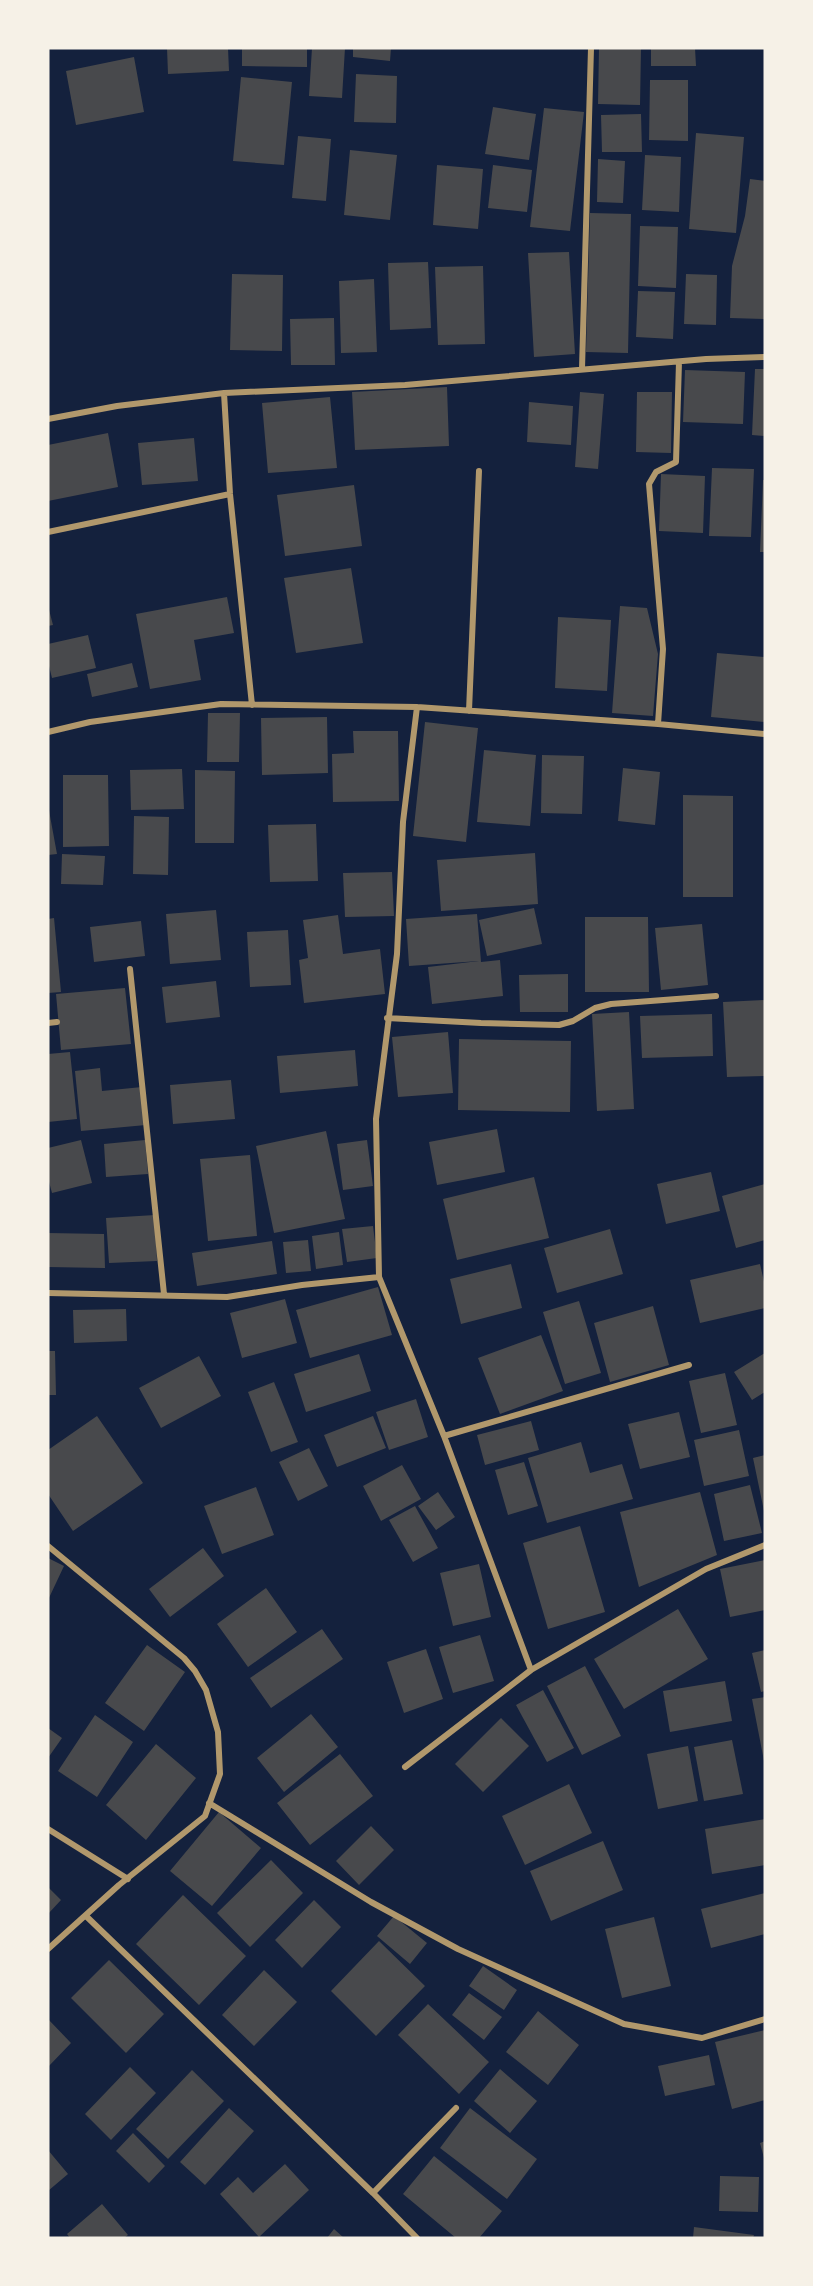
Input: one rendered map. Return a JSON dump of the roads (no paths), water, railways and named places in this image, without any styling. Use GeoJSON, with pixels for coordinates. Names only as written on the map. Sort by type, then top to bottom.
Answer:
{"type":"FeatureCollection","features":[{"type":"Feature","properties":{"kind":"street"},"geometry":{"type":"LineString","coordinates":[[582,369],[591,48]]}},
{"type":"Feature","properties":{"kind":"street"},"geometry":{"type":"LineString","coordinates":[[48,419],[117,405],[224,393],[405,384],[706,359],[765,357]]}},
{"type":"Feature","properties":{"kind":"street"},"geometry":{"type":"LineString","coordinates":[[658,724],[663,650],[649,484],[656,472],[676,462],[679,362]]}},
{"type":"Feature","properties":{"kind":"street"},"geometry":{"type":"LineString","coordinates":[[224,393],[230,494],[252,705]]}},
{"type":"Feature","properties":{"kind":"street"},"geometry":{"type":"LineString","coordinates":[[469,711],[479,471]]}},
{"type":"Feature","properties":{"kind":"street"},"geometry":{"type":"LineString","coordinates":[[48,532],[230,494]]}},
{"type":"Feature","properties":{"kind":"street"},"geometry":{"type":"LineString","coordinates":[[48,732],[90,722],[221,704],[417,707],[765,734]]}},
{"type":"Feature","properties":{"kind":"street"},"geometry":{"type":"LineString","coordinates":[[417,707],[403,822],[397,954],[387,1018],[376,1119],[380,1277],[444,1436],[531,1670]]}},
{"type":"Feature","properties":{"kind":"street"},"geometry":{"type":"LineString","coordinates":[[130,969],[164,1294]]}},
{"type":"Feature","properties":{"kind":"street"},"geometry":{"type":"LineString","coordinates":[[387,1018],[559,1025],[573,1021],[595,1008],[611,1004],[716,996]]}},
{"type":"Feature","properties":{"kind":"street"},"geometry":{"type":"LineString","coordinates":[[48,1023],[57,1022]]}},
{"type":"Feature","properties":{"kind":"street"},"geometry":{"type":"LineString","coordinates":[[48,1293],[227,1297],[302,1285],[380,1277]]}},
{"type":"Feature","properties":{"kind":"street"},"geometry":{"type":"LineString","coordinates":[[444,1436],[689,1365]]}},
{"type":"Feature","properties":{"kind":"street"},"geometry":{"type":"LineString","coordinates":[[405,1767],[531,1670],[706,1569],[765,1545]]}},
{"type":"Feature","properties":{"kind":"street"},"geometry":{"type":"LineString","coordinates":[[48,1546],[184,1658],[195,1671],[206,1690],[218,1732],[220,1774],[205,1816],[48,1949]]}},
{"type":"Feature","properties":{"kind":"street"},"geometry":{"type":"LineString","coordinates":[[209,1803],[371,1902],[458,1949],[624,2024],[702,2038],[765,2019]]}},
{"type":"Feature","properties":{"kind":"street"},"geometry":{"type":"LineString","coordinates":[[48,1829],[128,1879]]}},
{"type":"Feature","properties":{"kind":"street"},"geometry":{"type":"LineString","coordinates":[[86,1916],[417,2238]]}},
{"type":"Feature","properties":{"kind":"street"},"geometry":{"type":"LineString","coordinates":[[373,2193],[456,2108]]}}]}
